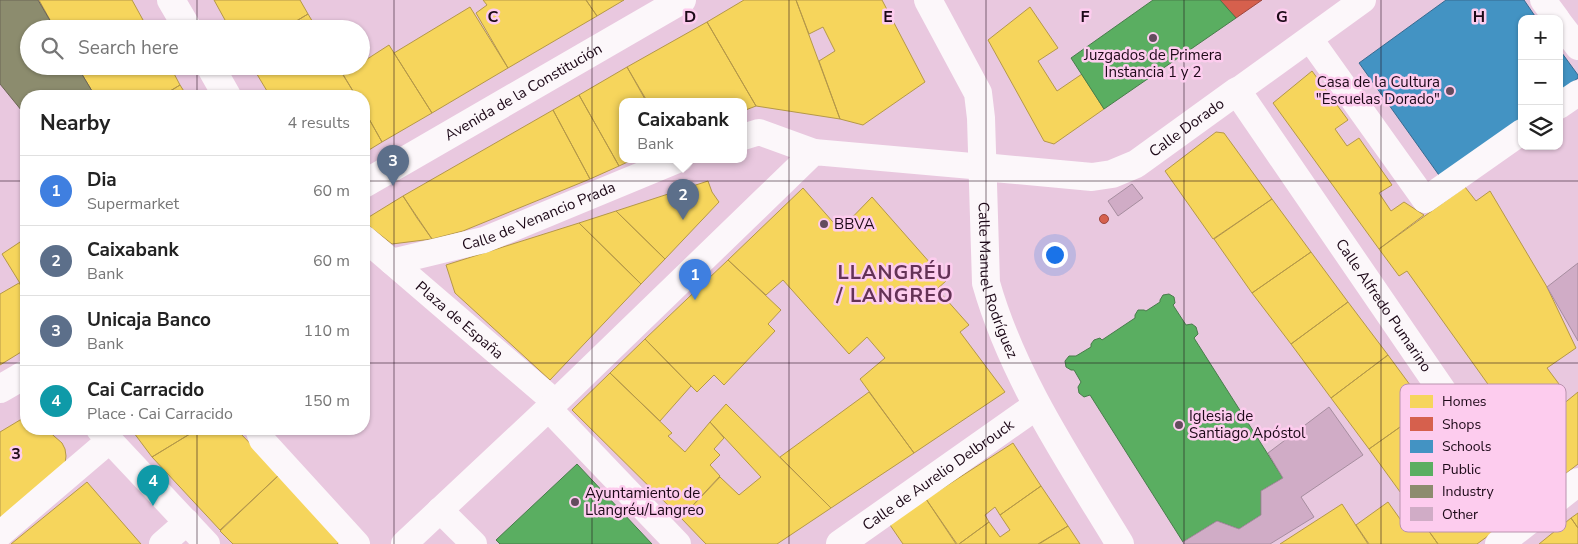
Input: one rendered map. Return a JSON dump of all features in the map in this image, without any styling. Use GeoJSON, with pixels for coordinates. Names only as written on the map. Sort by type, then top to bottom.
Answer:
{"type":"FeatureCollection","features":[{"type":"Feature","properties":{"kind":"street"},"geometry":{"type":"LineString","coordinates":[[171,0],[183,20]]}},
{"type":"Feature","properties":{"kind":"street","name":"Avenida de la Constitución"},"geometry":{"type":"LineString","coordinates":[[370,181],[682,0]]}},
{"type":"Feature","properties":{"kind":"street","name":"Calle Manuel Rodríguez"},"geometry":{"type":"LineString","coordinates":[[928,0],[978,93],[981,118],[986,283],[1004,339],[1036,406],[1120,544]]}},
{"type":"Feature","properties":{"kind":"street","name":"Calle Dorado"},"geometry":{"type":"LineString","coordinates":[[983,167],[1092,177],[1112,174],[1136,164],[1363,0]]}},
{"type":"Feature","properties":{"kind":"street"},"geometry":{"type":"LineString","coordinates":[[1543,0],[1554,15]]}},
{"type":"Feature","properties":{"kind":"street"},"geometry":{"type":"LineString","coordinates":[[1563,27],[1578,47]]}},
{"type":"Feature","properties":{"kind":"street"},"geometry":{"type":"LineString","coordinates":[[1310,39],[1425,200],[1518,135]]}},
{"type":"Feature","properties":{"kind":"street"},"geometry":{"type":"LineString","coordinates":[[215,75],[224,90]]}},
{"type":"Feature","properties":{"kind":"street","name":"Calle Alfredo Pumarino"},"geometry":{"type":"LineString","coordinates":[[1237,92],[1437,384]]}},
{"type":"Feature","properties":{"kind":"street"},"geometry":{"type":"LineString","coordinates":[[1560,105],[1578,93]]}},
{"type":"Feature","properties":{"kind":"street"},"geometry":{"type":"LineString","coordinates":[[747,136],[759,132],[814,152],[983,167]]}},
{"type":"Feature","properties":{"kind":"street"},"geometry":{"type":"LineString","coordinates":[[404,544],[556,401],[814,152]]}},
{"type":"Feature","properties":{"kind":"street","name":"Calle de Venancio Prada"},"geometry":{"type":"LineString","coordinates":[[392,262],[484,240],[670,163]]}},
{"type":"Feature","properties":{"kind":"street","name":"Plaza de España"},"geometry":{"type":"LineString","coordinates":[[370,243],[556,401],[678,544]]}},
{"type":"Feature","properties":{"kind":"street"},"geometry":{"type":"LineString","coordinates":[[0,389],[20,377]]}},
{"type":"Feature","properties":{"kind":"street","name":"Calle de Aurelio Delbrouck"},"geometry":{"type":"LineString","coordinates":[[840,544],[1036,406]]}},
{"type":"Feature","properties":{"kind":"street"},"geometry":{"type":"LineString","coordinates":[[0,534],[104,435],[207,544]]}},
{"type":"Feature","properties":{"kind":"street"},"geometry":{"type":"LineString","coordinates":[[260,435],[262,440],[358,544]]}},
{"type":"Feature","properties":{"kind":"street"},"geometry":{"type":"LineString","coordinates":[[1566,491],[1578,482]]}},
{"type":"Feature","properties":{"kind":"street"},"geometry":{"type":"LineString","coordinates":[[440,510],[474,544]]}},
{"type":"Feature","properties":{"kind":"street"},"geometry":{"type":"LineString","coordinates":[[162,544],[187,522]]}},
{"type":"Feature","properties":{"kind":"street"},"geometry":{"type":"LineString","coordinates":[[1499,544],[1514,532]]}},
{"type":"Feature","properties":{"kind":"building: Homes"},"geometry":{"type":"Polygon","coordinates":[[[39,0],[132,0],[143,20],[50,20],[39,0]]]}},
{"type":"Feature","properties":{"kind":"building: Homes"},"geometry":{"type":"Polygon","coordinates":[[[214,0],[300,0],[308,14],[298,20],[225,20],[214,0]]]}},
{"type":"Feature","properties":{"kind":"building: Homes"},"geometry":{"type":"Polygon","coordinates":[[[483,0],[586,0],[597,16],[508,68],[476,13],[487,5],[483,0]]]}},
{"type":"Feature","properties":{"kind":"building: Homes"},"geometry":{"type":"Polygon","coordinates":[[[586,0],[624,0],[597,16],[586,0]]]}},
{"type":"Feature","properties":{"kind":"building: Homes"},"geometry":{"type":"Polygon","coordinates":[[[744,0],[796,0],[840,119],[756,106],[707,22],[744,0]]]}},
{"type":"Feature","properties":{"kind":"building: Homes"},"geometry":{"type":"Polygon","coordinates":[[[796,0],[882,0],[925,82],[863,125],[840,119],[819,61],[835,51],[823,27],[809,34],[796,0]]]}},
{"type":"Feature","properties":{"kind":"building: Homes"},"geometry":{"type":"Polygon","coordinates":[[[470,7],[508,68],[432,113],[394,53],[470,7]]]}},
{"type":"Feature","properties":{"kind":"building: Homes"},"geometry":{"type":"Polygon","coordinates":[[[1030,7],[1058,48],[1038,61],[1057,91],[1082,74],[1104,109],[1054,144],[1044,141],[988,40],[1030,7]]]}},
{"type":"Feature","properties":{"kind":"building: Homes"},"geometry":{"type":"Polygon","coordinates":[[[308,14],[312,20],[298,20],[308,14]]]}},
{"type":"Feature","properties":{"kind":"building: Homes"},"geometry":{"type":"Polygon","coordinates":[[[707,22],[756,106],[747,109],[747,98],[645,98],[627,67],[707,22]]]}},
{"type":"Feature","properties":{"kind":"building: Homes"},"geometry":{"type":"Polygon","coordinates":[[[389,45],[432,113],[382,142],[370,121],[370,90],[352,90],[343,75],[370,75],[370,57],[389,45]]]}},
{"type":"Feature","properties":{"kind":"building: Homes"},"geometry":{"type":"Polygon","coordinates":[[[627,67],[644,98],[619,98],[619,163],[625,163],[619,166],[579,95],[627,67]]]}},
{"type":"Feature","properties":{"kind":"building: Homes"},"geometry":{"type":"Polygon","coordinates":[[[1312,71],[1348,120],[1335,129],[1347,146],[1359,138],[1392,185],[1379,193],[1391,211],[1404,202],[1424,215],[1379,249],[1273,103],[1312,71]]]}},
{"type":"Feature","properties":{"kind":"building: Homes"},"geometry":{"type":"Polygon","coordinates":[[[82,75],[175,75],[180,85],[172,90],[91,90],[82,75]]]}},
{"type":"Feature","properties":{"kind":"building: Homes"},"geometry":{"type":"Polygon","coordinates":[[[257,75],[343,75],[352,90],[266,90],[257,75]]]}},
{"type":"Feature","properties":{"kind":"building: Homes"},"geometry":{"type":"Polygon","coordinates":[[[180,85],[183,90],[172,90],[180,85]]]}},
{"type":"Feature","properties":{"kind":"building: Homes"},"geometry":{"type":"Polygon","coordinates":[[[579,95],[619,166],[590,179],[553,110],[579,95]]]}},
{"type":"Feature","properties":{"kind":"building: Homes"},"geometry":{"type":"Polygon","coordinates":[[[553,110],[590,179],[463,231],[432,239],[403,196],[553,110]]]}},
{"type":"Feature","properties":{"kind":"building: Homes"},"geometry":{"type":"Polygon","coordinates":[[[370,121],[382,142],[370,149],[370,121]]]}},
{"type":"Feature","properties":{"kind":"building: Homes"},"geometry":{"type":"Polygon","coordinates":[[[1216,132],[1224,133],[1272,199],[1213,239],[1165,171],[1216,132]]]}},
{"type":"Feature","properties":{"kind":"building: Homes"},"geometry":{"type":"Polygon","coordinates":[[[708,181],[712,192],[719,202],[665,259],[616,211],[708,181]]]}},
{"type":"Feature","properties":{"kind":"building: Homes"},"geometry":{"type":"Polygon","coordinates":[[[1465,187],[1476,201],[1490,191],[1547,287],[1576,348],[1547,368],[1559,384],[1488,384],[1407,271],[1399,276],[1379,249],[1465,187]]]}},
{"type":"Feature","properties":{"kind":"building: Homes"},"geometry":{"type":"Polygon","coordinates":[[[803,188],[840,230],[872,197],[946,281],[937,289],[969,325],[960,332],[1005,392],[914,453],[860,379],[885,358],[867,337],[849,354],[783,280],[766,295],[728,260],[803,188]]]}},
{"type":"Feature","properties":{"kind":"building: Homes"},"geometry":{"type":"Polygon","coordinates":[[[403,196],[432,239],[392,244],[370,227],[370,216],[403,196]]]}},
{"type":"Feature","properties":{"kind":"building: Homes"},"geometry":{"type":"Polygon","coordinates":[[[1272,199],[1311,252],[1252,293],[1214,239],[1272,199]]]}},
{"type":"Feature","properties":{"kind":"building: Homes"},"geometry":{"type":"Polygon","coordinates":[[[616,211],[665,259],[641,284],[579,223],[616,211]]]}},
{"type":"Feature","properties":{"kind":"building: Homes"},"geometry":{"type":"Polygon","coordinates":[[[579,223],[641,284],[550,380],[455,293],[446,265],[579,223]]]}},
{"type":"Feature","properties":{"kind":"building: Homes"},"geometry":{"type":"Polygon","coordinates":[[[20,242],[20,283],[2,254],[20,242]]]}},
{"type":"Feature","properties":{"kind":"building: Homes"},"geometry":{"type":"Polygon","coordinates":[[[1311,252],[1348,302],[1291,344],[1252,293],[1311,252]]]}},
{"type":"Feature","properties":{"kind":"building: Homes"},"geometry":{"type":"Polygon","coordinates":[[[728,260],[781,310],[768,324],[775,331],[724,385],[714,375],[697,392],[645,339],[728,260]]]}},
{"type":"Feature","properties":{"kind":"building: Homes"},"geometry":{"type":"Polygon","coordinates":[[[19,283],[20,284],[20,353],[0,365],[0,294],[19,283]]]}},
{"type":"Feature","properties":{"kind":"building: Homes"},"geometry":{"type":"Polygon","coordinates":[[[1348,302],[1388,355],[1331,398],[1291,344],[1348,302]]]}},
{"type":"Feature","properties":{"kind":"building: Homes"},"geometry":{"type":"Polygon","coordinates":[[[645,339],[691,386],[660,421],[610,373],[645,339]]]}},
{"type":"Feature","properties":{"kind":"building: Homes"},"geometry":{"type":"Polygon","coordinates":[[[1388,355],[1409,384],[1400,384],[1400,427],[1369,449],[1331,398],[1388,355]]]}},
{"type":"Feature","properties":{"kind":"building: Homes"},"geometry":{"type":"Polygon","coordinates":[[[610,373],[672,433],[668,436],[685,452],[710,422],[724,438],[714,449],[720,455],[710,465],[720,476],[681,518],[572,410],[610,373]]]}},
{"type":"Feature","properties":{"kind":"building: Homes"},"geometry":{"type":"Polygon","coordinates":[[[869,392],[914,453],[831,508],[780,457],[869,392]]]}},
{"type":"Feature","properties":{"kind":"building: Homes"},"geometry":{"type":"Polygon","coordinates":[[[1578,392],[1578,464],[1566,473],[1566,402],[1578,392]]]}},
{"type":"Feature","properties":{"kind":"building: Homes"},"geometry":{"type":"Polygon","coordinates":[[[726,404],[831,508],[777,544],[706,544],[681,518],[720,477],[739,495],[761,477],[710,422],[726,404]]]}},
{"type":"Feature","properties":{"kind":"building: Homes"},"geometry":{"type":"Polygon","coordinates":[[[20,420],[20,435],[53,435],[62,443],[66,456],[65,464],[0,522],[0,432],[20,420]]]}},
{"type":"Feature","properties":{"kind":"building: Homes"},"geometry":{"type":"Polygon","coordinates":[[[1400,427],[1400,492],[1369,449],[1400,427]]]}},
{"type":"Feature","properties":{"kind":"building: Homes"},"geometry":{"type":"Polygon","coordinates":[[[136,435],[188,435],[152,457],[136,435]]]}},
{"type":"Feature","properties":{"kind":"building: Homes"},"geometry":{"type":"Polygon","coordinates":[[[188,435],[242,435],[280,474],[220,530],[152,457],[188,435]]]}},
{"type":"Feature","properties":{"kind":"building: Homes"},"geometry":{"type":"Polygon","coordinates":[[[1013,443],[1041,486],[1000,515],[995,507],[985,515],[989,522],[957,544],[926,499],[1013,443]]]}},
{"type":"Feature","properties":{"kind":"building: Homes"},"geometry":{"type":"Polygon","coordinates":[[[280,474],[342,539],[337,544],[233,544],[220,531],[280,474]]]}},
{"type":"Feature","properties":{"kind":"building: Homes"},"geometry":{"type":"Polygon","coordinates":[[[87,482],[141,544],[11,544],[87,482]]]}},
{"type":"Feature","properties":{"kind":"building: Homes"},"geometry":{"type":"Polygon","coordinates":[[[1041,486],[1068,526],[1039,544],[959,544],[989,522],[1000,537],[1010,530],[1000,515],[1041,486]]]}},
{"type":"Feature","properties":{"kind":"building: Homes"},"geometry":{"type":"Polygon","coordinates":[[[926,499],[956,544],[903,544],[890,525],[926,499]]]}},
{"type":"Feature","properties":{"kind":"building: Homes"},"geometry":{"type":"Polygon","coordinates":[[[1388,502],[1400,519],[1400,532],[1430,532],[1438,544],[1369,544],[1356,525],[1388,502]]]}},
{"type":"Feature","properties":{"kind":"building: Homes"},"geometry":{"type":"Polygon","coordinates":[[[1342,504],[1368,544],[1280,544],[1342,504]]]}},
{"type":"Feature","properties":{"kind":"building: Homes"},"geometry":{"type":"Polygon","coordinates":[[[1578,513],[1578,528],[1571,518],[1578,513]]]}},
{"type":"Feature","properties":{"kind":"building: Homes"},"geometry":{"type":"Polygon","coordinates":[[[1571,518],[1578,528],[1578,544],[1539,544],[1554,532],[1566,532],[1566,522],[1571,518]]]}},
{"type":"Feature","properties":{"kind":"building: Homes"},"geometry":{"type":"Polygon","coordinates":[[[1068,526],[1080,544],[1038,544],[1068,526]]]}},
{"type":"Feature","properties":{"kind":"building: Homes"},"geometry":{"type":"Polygon","coordinates":[[[1429,532],[1492,532],[1477,544],[1438,544],[1429,532]]]}},
{"type":"Feature","properties":{"kind":"building: Shops"},"geometry":{"type":"Polygon","coordinates":[[[1220,0],[1262,0],[1236,18],[1220,0]]]}},
{"type":"Feature","properties":{"kind":"building: Shops"},"geometry":{"type":"Polygon","coordinates":[[[1104,214],[1109,219],[1104,224],[1099,219],[1104,214]]]}},
{"type":"Feature","properties":{"kind":"building: Schools","name":"Casa de la Cultura \"Escuelas Dorado\""},"geometry":{"type":"Polygon","coordinates":[[[1446,0],[1524,0],[1534,15],[1518,15],[1518,122],[1441,178],[1359,63],[1446,0]]]}},
{"type":"Feature","properties":{"kind":"building: Schools"},"geometry":{"type":"Polygon","coordinates":[[[1563,54],[1578,75],[1578,78],[1563,89],[1563,54]]]}},
{"type":"Feature","properties":{"kind":"building: Public","name":"Juzgados de Primera Instancia 1 y 2"},"geometry":{"type":"Polygon","coordinates":[[[1153,0],[1220,0],[1236,18],[1104,109],[1071,58],[1153,0]]]}},
{"type":"Feature","properties":{"kind":"building: Public","name":"Iglesia de Santiago Apóstol"},"geometry":{"type":"Polygon","coordinates":[[[1169,294],[1174,297],[1175,303],[1173,305],[1186,325],[1192,324],[1196,327],[1198,334],[1194,338],[1283,478],[1261,491],[1261,515],[1239,529],[1217,521],[1183,542],[1090,395],[1084,397],[1079,393],[1078,387],[1081,382],[1074,370],[1066,367],[1065,361],[1069,356],[1076,356],[1091,347],[1094,340],[1100,338],[1102,340],[1135,318],[1138,310],[1146,311],[1160,302],[1163,295],[1169,294]]]}},
{"type":"Feature","properties":{"kind":"building: Public","name":"Ayuntamiento de Llangréu/Langreo"},"geometry":{"type":"Polygon","coordinates":[[[577,464],[652,544],[500,544],[496,540],[577,464]]]}},
{"type":"Feature","properties":{"kind":"building: Industry"},"geometry":{"type":"Polygon","coordinates":[[[0,0],[38,0],[50,20],[20,20],[20,75],[82,75],[91,90],[20,90],[20,109],[0,84],[0,0]]]}},
{"type":"Feature","properties":{"kind":"building: Other"},"geometry":{"type":"Polygon","coordinates":[[[1132,184],[1143,198],[1118,216],[1108,201],[1132,184]]]}},
{"type":"Feature","properties":{"kind":"building: Other"},"geometry":{"type":"Polygon","coordinates":[[[1578,263],[1578,341],[1547,287],[1578,263]]]}},
{"type":"Feature","properties":{"kind":"building: Other"},"geometry":{"type":"Polygon","coordinates":[[[1329,407],[1363,455],[1301,497],[1314,517],[1270,544],[1184,544],[1183,542],[1217,521],[1239,529],[1261,515],[1261,491],[1283,478],[1268,453],[1329,407]]]}},
{"type":"Feature","properties":{"kind":"place","name":"Juzgados de Primera Instancia 1 y 2"},"geometry":{"type":"Point","coordinates":[1153,38]}},
{"type":"Feature","properties":{"kind":"place","name":"Casa de la Cultura \"Escuelas Dorado\""},"geometry":{"type":"Point","coordinates":[1450,91]}},
{"type":"Feature","properties":{"kind":"place","name":"Unicaja Banco"},"geometry":{"type":"Point","coordinates":[393,186]}},
{"type":"Feature","properties":{"kind":"place","name":"Caixabank"},"geometry":{"type":"Point","coordinates":[683,220]}},
{"type":"Feature","properties":{"kind":"place","name":"BBVA"},"geometry":{"type":"Point","coordinates":[824,224]}},
{"type":"Feature","properties":{"kind":"place","name":"Dia"},"geometry":{"type":"Point","coordinates":[695,300]}},
{"type":"Feature","properties":{"kind":"place","name":"Iglesia de Santiago Apóstol"},"geometry":{"type":"Point","coordinates":[1179,425]}},
{"type":"Feature","properties":{"kind":"place","name":"Ayuntamiento de Llangréu/Langreo"},"geometry":{"type":"Point","coordinates":[575,502]}},
{"type":"Feature","properties":{"kind":"place","name":"Cai Carracido"},"geometry":{"type":"Point","coordinates":[153,506]}},
{"type":"Feature","properties":{"kind":"district","name":"LLANGRÉU / LANGREO"},"geometry":{"type":"Point","coordinates":[895,284]}}]}
